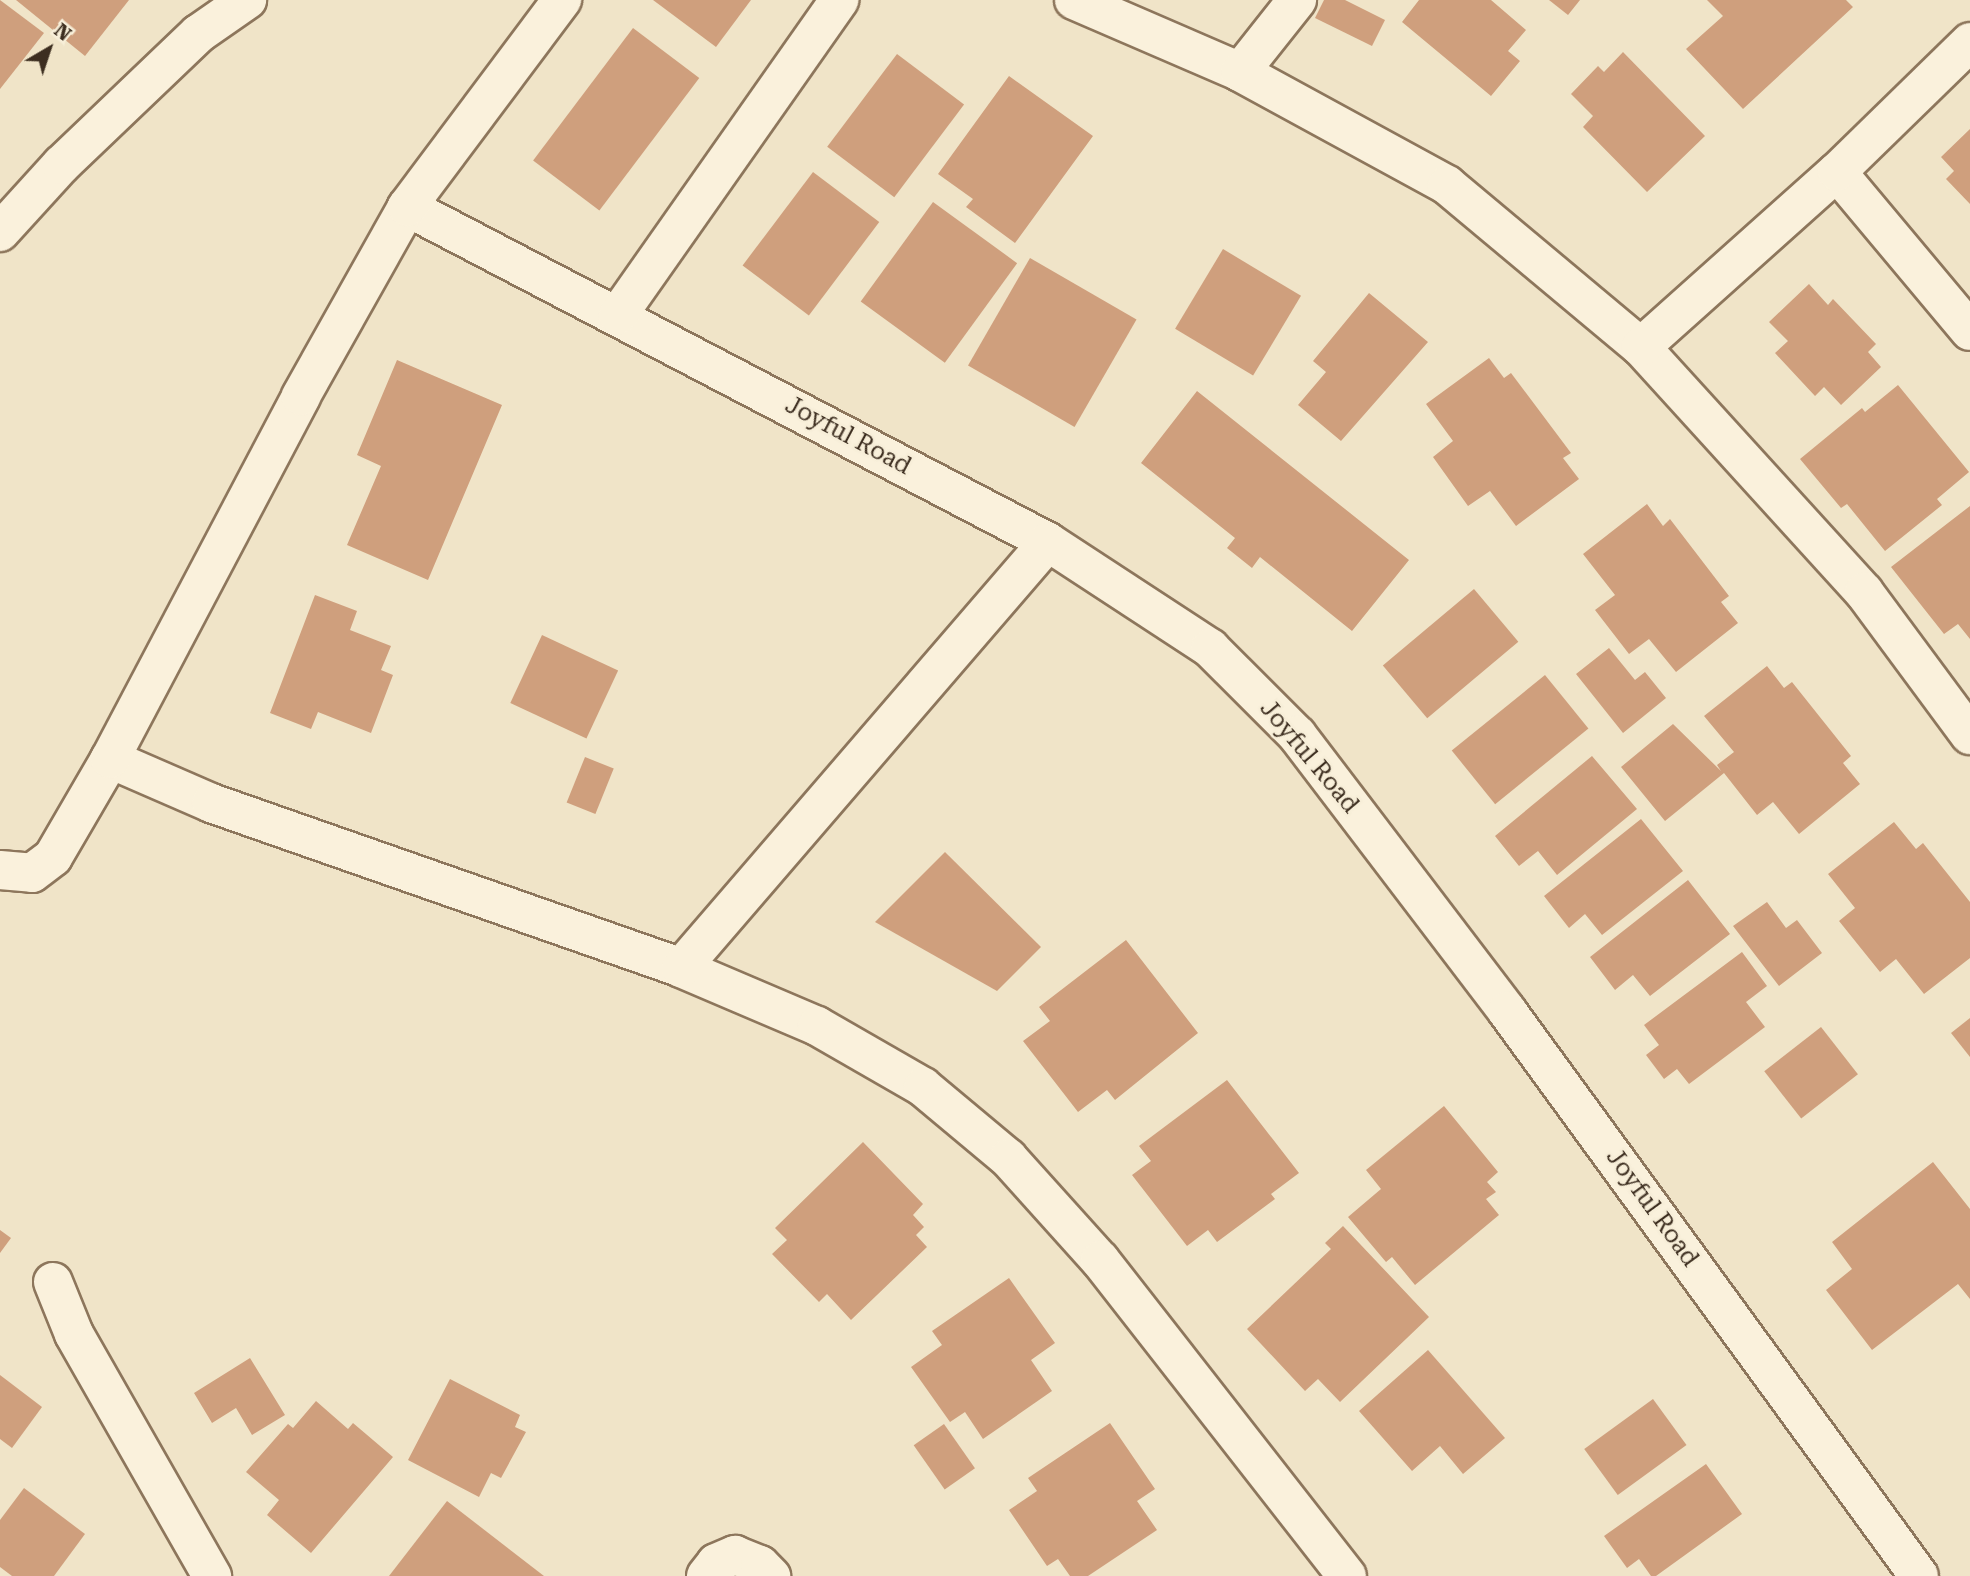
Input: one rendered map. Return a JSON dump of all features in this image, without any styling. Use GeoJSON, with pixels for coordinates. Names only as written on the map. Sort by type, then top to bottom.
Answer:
{"type":"FeatureCollection","features":[{"type":"Feature","properties":{"kind":"street"},"geometry":{"type":"LineString","coordinates":[[0,232],[61,165],[198,34],[247,0]]}},
{"type":"Feature","properties":{"kind":"street"},"geometry":{"type":"LineString","coordinates":[[0,870],[32,873],[53,857],[110,760],[301,396],[407,207],[562,0]]}},
{"type":"Feature","properties":{"kind":"street"},"geometry":{"type":"LineString","coordinates":[[618,315],[839,0]]}},
{"type":"Feature","properties":{"kind":"street"},"geometry":{"type":"LineString","coordinates":[[1074,0],[1240,72],[1447,185],[1641,347],[1864,592],[1970,735]]}},
{"type":"Feature","properties":{"kind":"street"},"geometry":{"type":"LineString","coordinates":[[1240,72],[1297,0]]}},
{"type":"Feature","properties":{"kind":"street"},"geometry":{"type":"LineString","coordinates":[[1641,347],[1837,172],[1970,42]]}},
{"type":"Feature","properties":{"kind":"street"},"geometry":{"type":"LineString","coordinates":[[1837,172],[1970,331]]}},
{"type":"Feature","properties":{"kind":"street","name":"Joyful Road"},"geometry":{"type":"LineString","coordinates":[[407,207],[1048,542],[1210,648],[1297,735],[1507,1011],[1919,1576]]}},
{"type":"Feature","properties":{"kind":"street"},"geometry":{"type":"LineString","coordinates":[[681,968],[1048,542]]}},
{"type":"Feature","properties":{"kind":"street"},"geometry":{"type":"LineString","coordinates":[[110,760],[211,803],[681,968],[817,1026],[923,1087],[1008,1158],[1143,1312],[1347,1576]]}},
{"type":"Feature","properties":{"kind":"street"},"geometry":{"type":"LineString","coordinates":[[53,1282],[74,1334],[212,1576]]}},
{"type":"Feature","properties":{"kind":"street"},"geometry":{"type":"LineString","coordinates":[[706,1576],[716,1563],[735,1555],[760,1565],[771,1576]]}},
{"type":"Feature","properties":{"kind":"building"},"geometry":{"type":"Polygon","coordinates":[[[0,0],[44,33],[0,89],[0,0]]]}},
{"type":"Feature","properties":{"kind":"building"},"geometry":{"type":"Polygon","coordinates":[[[16,0],[129,0],[85,56],[16,0]]]}},
{"type":"Feature","properties":{"kind":"building"},"geometry":{"type":"Polygon","coordinates":[[[653,0],[751,0],[716,47],[653,0]]]}},
{"type":"Feature","properties":{"kind":"building"},"geometry":{"type":"Polygon","coordinates":[[[1324,0],[1345,0],[1385,20],[1372,46],[1315,18],[1324,0]]]}},
{"type":"Feature","properties":{"kind":"building"},"geometry":{"type":"Polygon","coordinates":[[[1419,0],[1491,0],[1526,30],[1508,51],[1520,61],[1491,96],[1402,22],[1419,0]]]}},
{"type":"Feature","properties":{"kind":"building"},"geometry":{"type":"Polygon","coordinates":[[[1549,0],[1580,0],[1568,15],[1549,0]]]}},
{"type":"Feature","properties":{"kind":"building"},"geometry":{"type":"Polygon","coordinates":[[[1707,0],[1846,0],[1853,7],[1743,109],[1686,49],[1723,16],[1707,0]]]}},
{"type":"Feature","properties":{"kind":"building"},"geometry":{"type":"Polygon","coordinates":[[[633,28],[699,78],[599,211],[533,161],[633,28]]]}},
{"type":"Feature","properties":{"kind":"building"},"geometry":{"type":"Polygon","coordinates":[[[1623,52],[1705,136],[1647,192],[1583,127],[1593,116],[1571,94],[1598,66],[1604,72],[1623,52]]]}},
{"type":"Feature","properties":{"kind":"building"},"geometry":{"type":"Polygon","coordinates":[[[897,54],[964,105],[894,197],[827,147],[897,54]]]}},
{"type":"Feature","properties":{"kind":"building"},"geometry":{"type":"Polygon","coordinates":[[[1009,76],[1093,136],[1015,243],[966,207],[973,199],[938,174],[1009,76]]]}},
{"type":"Feature","properties":{"kind":"building"},"geometry":{"type":"Polygon","coordinates":[[[1970,129],[1970,204],[1946,179],[1954,171],[1941,157],[1970,129]]]}},
{"type":"Feature","properties":{"kind":"building"},"geometry":{"type":"Polygon","coordinates":[[[813,172],[879,222],[809,315],[743,265],[813,172]]]}},
{"type":"Feature","properties":{"kind":"building"},"geometry":{"type":"Polygon","coordinates":[[[933,202],[1017,263],[945,363],[861,302],[933,202]]]}},
{"type":"Feature","properties":{"kind":"building"},"geometry":{"type":"Polygon","coordinates":[[[1223,249],[1301,296],[1253,376],[1175,329],[1223,249]]]}},
{"type":"Feature","properties":{"kind":"building"},"geometry":{"type":"Polygon","coordinates":[[[1030,258],[1137,320],[1075,427],[968,365],[1030,258]]]}},
{"type":"Feature","properties":{"kind":"building"},"geometry":{"type":"Polygon","coordinates":[[[1809,284],[1828,305],[1833,299],[1876,344],[1868,352],[1881,367],[1841,405],[1824,387],[1815,396],[1775,353],[1788,341],[1769,322],[1809,284]]]}},
{"type":"Feature","properties":{"kind":"building"},"geometry":{"type":"Polygon","coordinates":[[[1369,293],[1428,342],[1341,441],[1298,405],[1326,372],[1313,361],[1369,293]]]}},
{"type":"Feature","properties":{"kind":"building"},"geometry":{"type":"Polygon","coordinates":[[[1489,358],[1504,378],[1511,373],[1571,453],[1563,458],[1579,479],[1516,526],[1490,491],[1468,506],[1433,457],[1453,441],[1426,404],[1489,358]]]}},
{"type":"Feature","properties":{"kind":"building"},"geometry":{"type":"Polygon","coordinates":[[[397,360],[502,405],[428,580],[347,545],[381,466],[357,455],[397,360]]]}},
{"type":"Feature","properties":{"kind":"building"},"geometry":{"type":"Polygon","coordinates":[[[1898,385],[1969,472],[1937,499],[1942,505],[1885,551],[1847,504],[1841,508],[1800,459],[1862,408],[1865,412],[1898,385]]]}},
{"type":"Feature","properties":{"kind":"building"},"geometry":{"type":"Polygon","coordinates":[[[1197,391],[1409,560],[1352,631],[1260,557],[1252,568],[1227,548],[1235,538],[1141,463],[1197,391]]]}},
{"type":"Feature","properties":{"kind":"building"},"geometry":{"type":"Polygon","coordinates":[[[1647,504],[1663,526],[1670,519],[1729,596],[1721,602],[1738,623],[1676,672],[1649,639],[1629,654],[1595,610],[1615,595],[1583,554],[1647,504]]]}},
{"type":"Feature","properties":{"kind":"building"},"geometry":{"type":"Polygon","coordinates":[[[1970,506],[1970,639],[1958,624],[1944,634],[1891,567],[1970,506]]]}},
{"type":"Feature","properties":{"kind":"building"},"geometry":{"type":"Polygon","coordinates":[[[1474,589],[1518,642],[1427,718],[1383,665],[1474,589]]]}},
{"type":"Feature","properties":{"kind":"building"},"geometry":{"type":"Polygon","coordinates":[[[315,595],[357,611],[350,630],[391,646],[381,670],[393,675],[371,733],[318,712],[311,729],[270,713],[315,595]]]}},
{"type":"Feature","properties":{"kind":"building"},"geometry":{"type":"Polygon","coordinates":[[[542,635],[618,670],[586,738],[510,703],[542,635]]]}},
{"type":"Feature","properties":{"kind":"building"},"geometry":{"type":"Polygon","coordinates":[[[1609,648],[1635,680],[1645,672],[1666,698],[1623,733],[1576,674],[1609,648]]]}},
{"type":"Feature","properties":{"kind":"building"},"geometry":{"type":"Polygon","coordinates":[[[1767,666],[1784,688],[1792,682],[1851,756],[1843,763],[1860,784],[1799,834],[1773,802],[1757,815],[1724,773],[1665,821],[1621,767],[1673,724],[1721,771],[1717,765],[1734,752],[1704,716],[1767,666]]]}},
{"type":"Feature","properties":{"kind":"building"},"geometry":{"type":"Polygon","coordinates":[[[1545,675],[1588,729],[1495,804],[1452,751],[1545,675]]]}},
{"type":"Feature","properties":{"kind":"building"},"geometry":{"type":"Polygon","coordinates":[[[1592,756],[1637,809],[1557,875],[1538,851],[1519,866],[1495,836],[1592,756]]]}},
{"type":"Feature","properties":{"kind":"building"},"geometry":{"type":"Polygon","coordinates":[[[585,757],[614,769],[595,814],[567,802],[585,757]]]}},
{"type":"Feature","properties":{"kind":"building"},"geometry":{"type":"Polygon","coordinates":[[[1641,819],[1683,871],[1602,935],[1585,914],[1569,928],[1544,896],[1641,819]]]}},
{"type":"Feature","properties":{"kind":"building"},"geometry":{"type":"Polygon","coordinates":[[[1894,822],[1916,849],[1923,843],[1970,902],[1970,958],[1924,994],[1896,959],[1880,972],[1839,921],[1855,908],[1828,874],[1894,822]]]}},
{"type":"Feature","properties":{"kind":"building"},"geometry":{"type":"Polygon","coordinates":[[[945,852],[1041,947],[997,991],[875,922],[945,852]]]}},
{"type":"Feature","properties":{"kind":"building"},"geometry":{"type":"Polygon","coordinates":[[[1688,880],[1730,934],[1650,996],[1633,975],[1615,990],[1590,957],[1688,880]]]}},
{"type":"Feature","properties":{"kind":"building"},"geometry":{"type":"Polygon","coordinates":[[[1767,902],[1786,928],[1797,920],[1822,953],[1779,986],[1733,926],[1767,902]]]}},
{"type":"Feature","properties":{"kind":"building"},"geometry":{"type":"Polygon","coordinates":[[[1126,940],[1198,1033],[1115,1100],[1107,1090],[1078,1112],[1023,1041],[1050,1021],[1039,1007],[1126,940]]]}},
{"type":"Feature","properties":{"kind":"building"},"geometry":{"type":"Polygon","coordinates":[[[1742,952],[1767,986],[1746,1002],[1765,1027],[1689,1084],[1677,1069],[1664,1079],[1646,1055],[1659,1045],[1644,1025],[1742,952]]]}},
{"type":"Feature","properties":{"kind":"building"},"geometry":{"type":"Polygon","coordinates":[[[1970,1018],[1970,1057],[1951,1033],[1970,1018]]]}},
{"type":"Feature","properties":{"kind":"building"},"geometry":{"type":"Polygon","coordinates":[[[1821,1027],[1858,1074],[1801,1119],[1764,1071],[1821,1027]]]}},
{"type":"Feature","properties":{"kind":"building"},"geometry":{"type":"Polygon","coordinates":[[[1227,1080],[1299,1173],[1271,1194],[1275,1199],[1217,1242],[1208,1230],[1187,1246],[1132,1175],[1151,1161],[1139,1146],[1227,1080]]]}},
{"type":"Feature","properties":{"kind":"building"},"geometry":{"type":"Polygon","coordinates":[[[1444,1106],[1498,1172],[1487,1182],[1496,1192],[1486,1199],[1499,1215],[1415,1285],[1392,1257],[1386,1262],[1348,1217],[1381,1189],[1366,1170],[1444,1106]]]}},
{"type":"Feature","properties":{"kind":"building"},"geometry":{"type":"Polygon","coordinates":[[[863,1142],[923,1204],[913,1215],[924,1227],[916,1235],[927,1247],[851,1320],[827,1294],[819,1302],[772,1254],[787,1240],[775,1228],[863,1142]]]}},
{"type":"Feature","properties":{"kind":"building"},"geometry":{"type":"Polygon","coordinates":[[[1933,1162],[1970,1209],[1970,1299],[1958,1284],[1872,1350],[1826,1290],[1852,1269],[1832,1242],[1933,1162]]]}},
{"type":"Feature","properties":{"kind":"building"},"geometry":{"type":"Polygon","coordinates":[[[1343,1226],[1429,1317],[1340,1402],[1318,1379],[1305,1391],[1247,1329],[1331,1249],[1325,1243],[1343,1226]]]}},
{"type":"Feature","properties":{"kind":"building"},"geometry":{"type":"Polygon","coordinates":[[[0,1230],[11,1238],[0,1253],[0,1230]]]}},
{"type":"Feature","properties":{"kind":"building"},"geometry":{"type":"Polygon","coordinates":[[[1009,1278],[1055,1343],[1031,1360],[1052,1391],[983,1439],[965,1412],[950,1422],[911,1367],[942,1345],[932,1331],[1009,1278]]]}},
{"type":"Feature","properties":{"kind":"building"},"geometry":{"type":"Polygon","coordinates":[[[1428,1350],[1505,1438],[1463,1474],[1440,1446],[1412,1471],[1359,1411],[1428,1350]]]}},
{"type":"Feature","properties":{"kind":"building"},"geometry":{"type":"Polygon","coordinates":[[[250,1358],[285,1415],[252,1435],[236,1408],[212,1423],[194,1393],[250,1358]]]}},
{"type":"Feature","properties":{"kind":"building"},"geometry":{"type":"Polygon","coordinates":[[[0,1375],[42,1407],[12,1448],[0,1439],[0,1375]]]}},
{"type":"Feature","properties":{"kind":"building"},"geometry":{"type":"Polygon","coordinates":[[[450,1379],[520,1415],[515,1427],[526,1432],[501,1478],[491,1473],[479,1497],[408,1460],[450,1379]]]}},
{"type":"Feature","properties":{"kind":"building"},"geometry":{"type":"Polygon","coordinates":[[[1653,1399],[1687,1445],[1618,1495],[1584,1449],[1653,1399]]]}},
{"type":"Feature","properties":{"kind":"building"},"geometry":{"type":"Polygon","coordinates":[[[316,1401],[348,1429],[353,1423],[393,1457],[311,1553],[267,1515],[279,1500],[246,1472],[288,1424],[293,1428],[316,1401]]]}},
{"type":"Feature","properties":{"kind":"building"},"geometry":{"type":"Polygon","coordinates":[[[1110,1423],[1155,1489],[1137,1501],[1157,1530],[1088,1576],[1070,1576],[1058,1559],[1047,1566],[1009,1510],[1037,1491],[1028,1478],[1110,1423]]]}},
{"type":"Feature","properties":{"kind":"building"},"geometry":{"type":"Polygon","coordinates":[[[944,1424],[975,1468],[945,1489],[914,1445],[944,1424]]]}},
{"type":"Feature","properties":{"kind":"building"},"geometry":{"type":"Polygon","coordinates":[[[1706,1464],[1742,1514],[1656,1576],[1651,1576],[1639,1559],[1627,1568],[1604,1536],[1706,1464]]]}},
{"type":"Feature","properties":{"kind":"building"},"geometry":{"type":"Polygon","coordinates":[[[24,1488],[85,1534],[54,1576],[12,1576],[0,1567],[0,1520],[24,1488]]]}},
{"type":"Feature","properties":{"kind":"building"},"geometry":{"type":"Polygon","coordinates":[[[447,1501],[544,1576],[389,1576],[447,1501]]]}}]}
